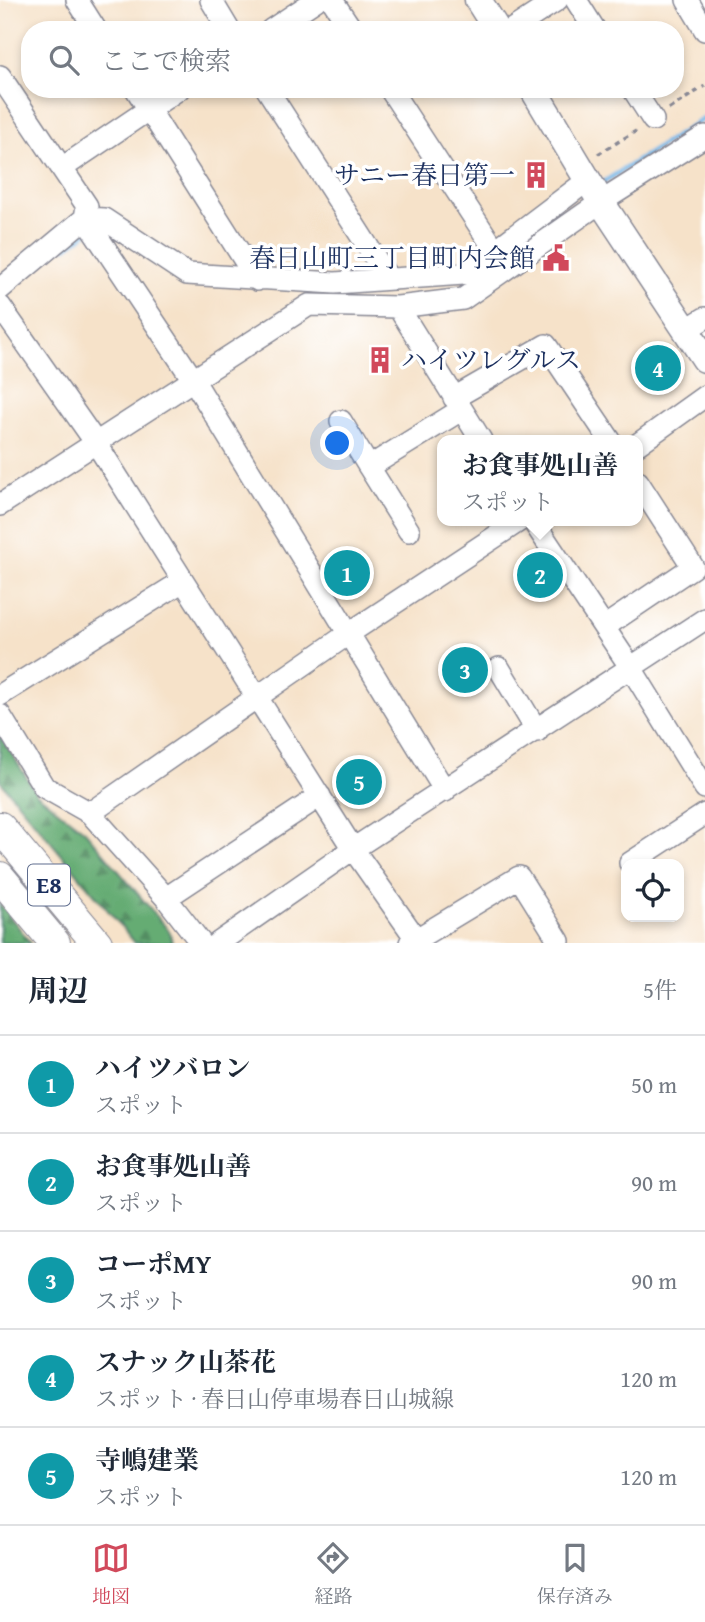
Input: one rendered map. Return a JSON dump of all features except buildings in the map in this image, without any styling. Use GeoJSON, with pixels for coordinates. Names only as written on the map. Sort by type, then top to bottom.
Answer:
{"type":"FeatureCollection","features":[{"type":"Feature","properties":{"kind":"highway","name":"E8"},"geometry":{"type":"LineString","coordinates":[[0,827],[97,943]]}},
{"type":"Feature","properties":{"kind":"highway","name":"E8"},"geometry":{"type":"LineString","coordinates":[[0,877],[55,943]]}},
{"type":"Feature","properties":{"kind":"main road"},"geometry":{"type":"LineString","coordinates":[[478,0],[491,21]]}},
{"type":"Feature","properties":{"kind":"main road"},"geometry":{"type":"LineString","coordinates":[[538,98],[595,191],[696,323],[705,359]]}},
{"type":"Feature","properties":{"kind":"street"},"geometry":{"type":"LineString","coordinates":[[76,0],[90,21]]}},
{"type":"Feature","properties":{"kind":"street"},"geometry":{"type":"LineString","coordinates":[[211,0],[224,21]]}},
{"type":"Feature","properties":{"kind":"street"},"geometry":{"type":"LineString","coordinates":[[284,21],[316,0]]}},
{"type":"Feature","properties":{"kind":"street"},"geometry":{"type":"LineString","coordinates":[[332,0],[346,21]]}},
{"type":"Feature","properties":{"kind":"street"},"geometry":{"type":"LineString","coordinates":[[525,21],[557,0]]}},
{"type":"Feature","properties":{"kind":"street"},"geometry":{"type":"LineString","coordinates":[[576,0],[589,21]]}},
{"type":"Feature","properties":{"kind":"street"},"geometry":{"type":"LineString","coordinates":[[687,0],[705,30]]}},
{"type":"Feature","properties":{"kind":"street"},"geometry":{"type":"LineString","coordinates":[[0,76],[87,206],[85,218],[0,289]]}},
{"type":"Feature","properties":{"kind":"street"},"geometry":{"type":"LineString","coordinates":[[142,98],[257,280]]}},
{"type":"Feature","properties":{"kind":"street"},"geometry":{"type":"LineString","coordinates":[[62,168],[166,98]]}},
{"type":"Feature","properties":{"kind":"street"},"geometry":{"type":"LineString","coordinates":[[273,98],[388,278]]}},
{"type":"Feature","properties":{"kind":"street"},"geometry":{"type":"LineString","coordinates":[[396,98],[495,250]]}},
{"type":"Feature","properties":{"kind":"street"},"geometry":{"type":"LineString","coordinates":[[640,98],[653,120]]}},
{"type":"Feature","properties":{"kind":"street"},"geometry":{"type":"LineString","coordinates":[[85,218],[104,219],[187,274],[335,283],[464,274],[495,250],[595,191],[705,136]]}},
{"type":"Feature","properties":{"kind":"street"},"geometry":{"type":"LineString","coordinates":[[1,503],[309,305],[398,307],[463,299],[595,191]]}},
{"type":"Feature","properties":{"kind":"street"},"geometry":{"type":"LineString","coordinates":[[85,218],[194,381],[445,791]]}},
{"type":"Feature","properties":{"kind":"street"},"geometry":{"type":"LineString","coordinates":[[398,307],[478,435]]}},
{"type":"Feature","properties":{"kind":"street"},"geometry":{"type":"LineString","coordinates":[[3,318],[96,443],[256,699],[415,942],[519,877],[559,941],[556,943]]}},
{"type":"Feature","properties":{"kind":"street"},"geometry":{"type":"LineString","coordinates":[[369,467],[546,345],[607,435]]}},
{"type":"Feature","properties":{"kind":"street"},"geometry":{"type":"LineString","coordinates":[[643,440],[705,397]]}},
{"type":"Feature","properties":{"kind":"street"},"geometry":{"type":"LineString","coordinates":[[341,421],[409,531]]}},
{"type":"Feature","properties":{"kind":"street"},"geometry":{"type":"LineString","coordinates":[[604,627],[693,567],[643,490]]}},
{"type":"Feature","properties":{"kind":"street"},"geometry":{"type":"LineString","coordinates":[[90,813],[348,634],[511,526]]}},
{"type":"Feature","properties":{"kind":"street"},"geometry":{"type":"LineString","coordinates":[[536,526],[631,667],[705,788]]}},
{"type":"Feature","properties":{"kind":"street"},"geometry":{"type":"LineString","coordinates":[[0,695],[183,581]]}},
{"type":"Feature","properties":{"kind":"street"},"geometry":{"type":"LineString","coordinates":[[218,943],[353,849],[705,620]]}},
{"type":"Feature","properties":{"kind":"street"},"geometry":{"type":"LineString","coordinates":[[499,668],[537,731]]}},
{"type":"Feature","properties":{"kind":"street"},"geometry":{"type":"LineString","coordinates":[[0,715],[44,787],[90,813],[166,898],[201,943]]}},
{"type":"Feature","properties":{"kind":"street"},"geometry":{"type":"LineString","coordinates":[[166,898],[320,796]]}},
{"type":"Feature","properties":{"kind":"street"},"geometry":{"type":"LineString","coordinates":[[636,859],[705,814]]}},
{"type":"Feature","properties":{"kind":"green space"},"geometry":{"type":"Polygon","coordinates":[[[0,734],[36,793],[85,831],[170,932],[172,943],[135,943],[0,781],[0,734]]]}},
{"type":"Feature","properties":{"kind":"green space"},"geometry":{"type":"Polygon","coordinates":[[[0,904],[31,943],[0,943],[0,904]]]}},
{"type":"Feature","properties":{"kind":"waterway"},"geometry":{"type":"LineString","coordinates":[[599,185],[705,118]]}},
{"type":"Feature","properties":{"kind":"waterway"},"geometry":{"type":"LineString","coordinates":[[66,247],[89,231]]}},
{"type":"Feature","properties":{"kind":"place","name":"サニー春日第一"},"geometry":{"type":"Point","coordinates":[536,175]}},
{"type":"Feature","properties":{"kind":"place","name":"春日山町三丁目町内会館"},"geometry":{"type":"Point","coordinates":[556,258]}},
{"type":"Feature","properties":{"kind":"place","name":"ハイツレグルス"},"geometry":{"type":"Point","coordinates":[380,360]}},
{"type":"Feature","properties":{"kind":"place","name":"スナック山茶花"},"geometry":{"type":"Point","coordinates":[658,368]}},
{"type":"Feature","properties":{"kind":"place","name":"ハイツバロン"},"geometry":{"type":"Point","coordinates":[347,573]}},
{"type":"Feature","properties":{"kind":"place","name":"お食事処山善"},"geometry":{"type":"Point","coordinates":[540,575]}},
{"type":"Feature","properties":{"kind":"place","name":"コーポMY"},"geometry":{"type":"Point","coordinates":[465,670]}},
{"type":"Feature","properties":{"kind":"place","name":"寺嶋建業"},"geometry":{"type":"Point","coordinates":[359,782]}}]}
